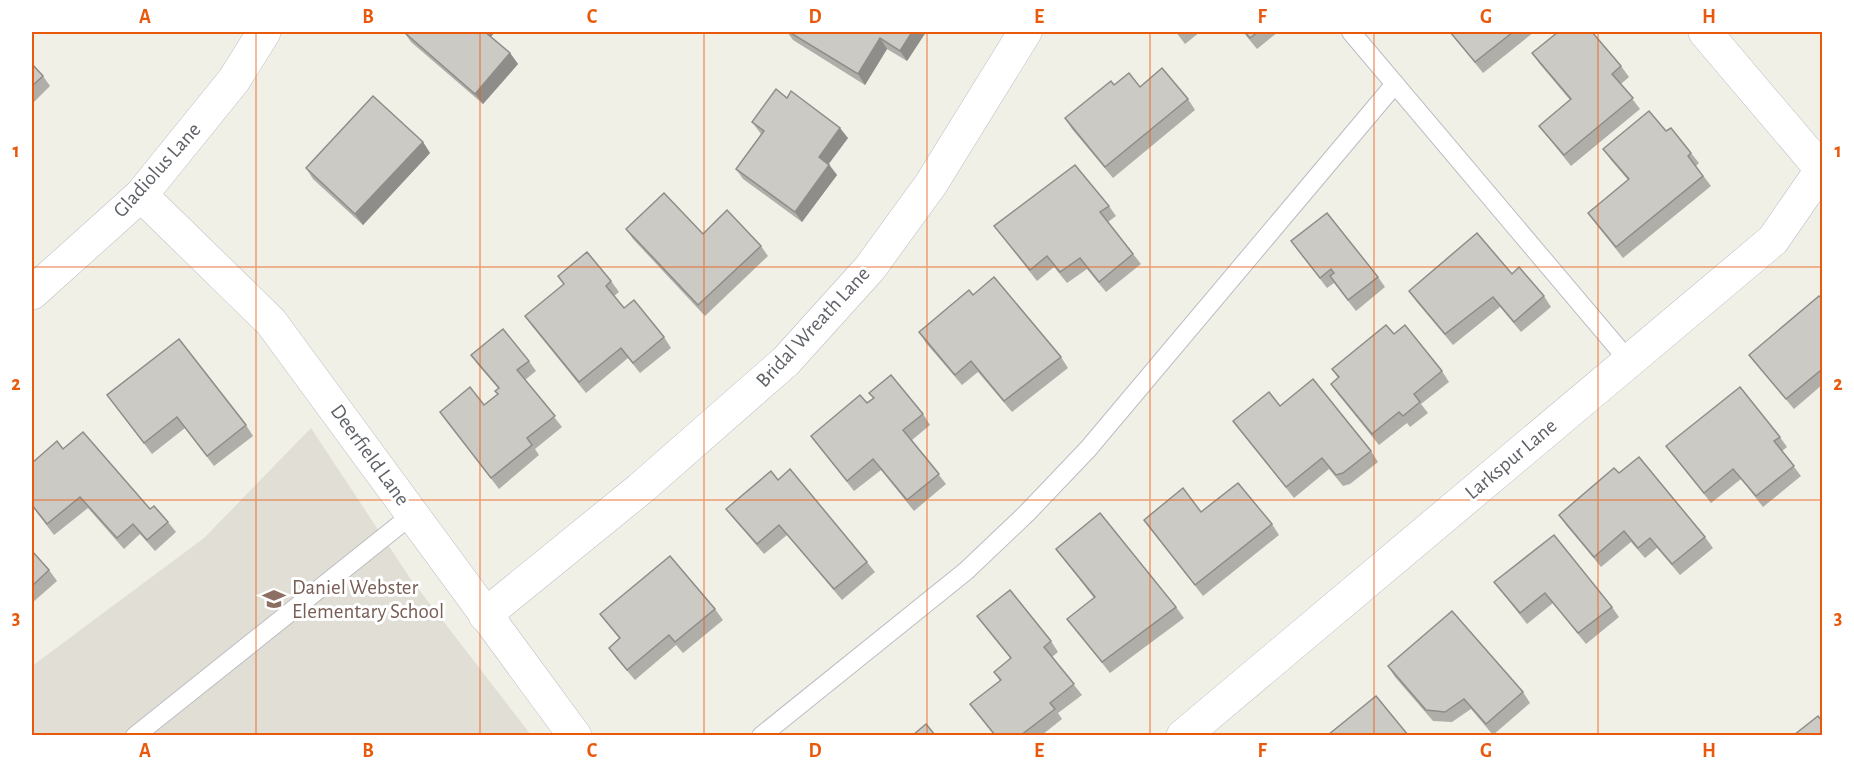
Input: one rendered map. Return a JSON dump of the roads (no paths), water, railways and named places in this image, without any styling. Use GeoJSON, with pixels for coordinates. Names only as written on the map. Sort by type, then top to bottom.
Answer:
{"type":"FeatureCollection","features":[{"type":"Feature","properties":{"kind":"street","name":"Gladiolus Lane"},"geometry":{"type":"LineString","coordinates":[[32,293],[141,195],[234,80],[264,32]]}},
{"type":"Feature","properties":{"kind":"street","name":"Bridal Wreath Lane"},"geometry":{"type":"LineString","coordinates":[[485,615],[640,489],[786,361],[870,268],[931,184],[1025,32]]}},
{"type":"Feature","properties":{"kind":"street"},"geometry":{"type":"LineString","coordinates":[[1705,32],[1822,169]]}},
{"type":"Feature","properties":{"kind":"street","name":"Larkspur Lane"},"geometry":{"type":"LineString","coordinates":[[1183,735],[1773,240],[1822,169]]}},
{"type":"Feature","properties":{"kind":"street","name":"Deerfield Lane"},"geometry":{"type":"LineString","coordinates":[[141,195],[271,322],[575,735]]}},
{"type":"Feature","properties":{"kind":"lane"},"geometry":{"type":"LineString","coordinates":[[1351,32],[1628,360]]}},
{"type":"Feature","properties":{"kind":"lane"},"geometry":{"type":"LineString","coordinates":[[760,735],[966,571],[1028,513],[1088,448],[1395,84]]}},
{"type":"Feature","properties":{"kind":"lane"},"geometry":{"type":"LineString","coordinates":[[135,735],[413,513]]}},
{"type":"Feature","properties":{"kind":"place","name":"Daniel Webster Elementary School"},"geometry":{"type":"Point","coordinates":[274,599]}}]}
